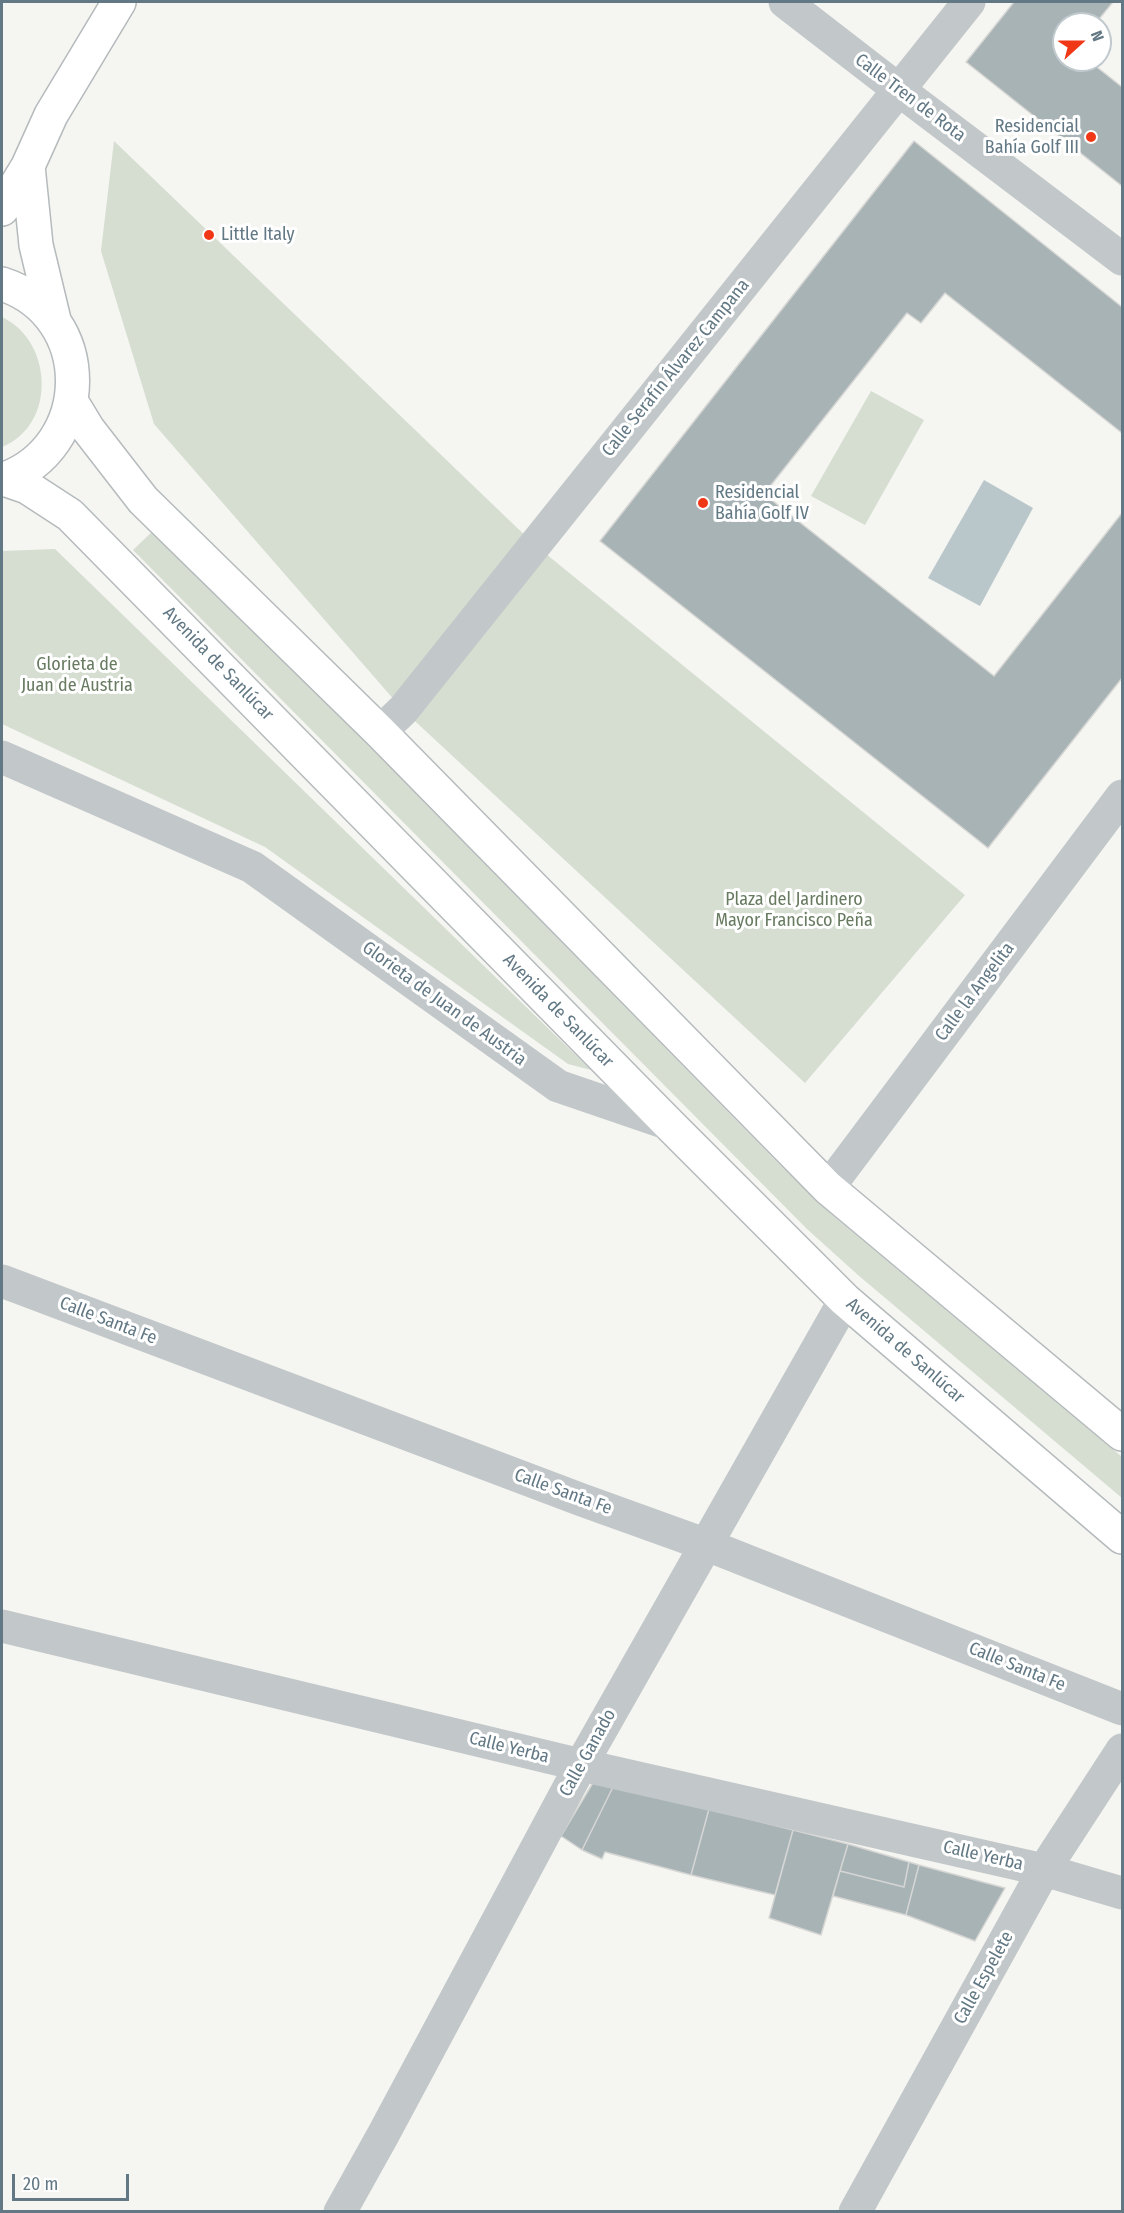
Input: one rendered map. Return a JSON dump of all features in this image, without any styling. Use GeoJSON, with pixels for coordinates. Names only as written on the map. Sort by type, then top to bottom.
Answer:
{"type":"FeatureCollection","features":[{"type":"Feature","properties":{"kind":"main road"},"geometry":{"type":"LineString","coordinates":[[2,209],[28,166],[51,115],[119,2]]}},
{"type":"Feature","properties":{"kind":"main road"},"geometry":{"type":"LineString","coordinates":[[28,166],[36,245],[55,323]]}},
{"type":"Feature","properties":{"kind":"main road"},"geometry":{"type":"LineString","coordinates":[[2,284],[31,298],[55,323],[64,338],[72,366],[71,401],[66,420],[53,444],[32,464],[3,480]]}},
{"type":"Feature","properties":{"kind":"main road"},"geometry":{"type":"LineString","coordinates":[[71,401],[88,429],[143,500],[380,732],[828,1188],[1122,1434]]}},
{"type":"Feature","properties":{"kind":"main road","name":"Avenida de Sanlúcar"},"geometry":{"type":"LineString","coordinates":[[3,480],[27,487],[70,515],[845,1300],[1122,1537]]}},
{"type":"Feature","properties":{"kind":"street","name":"Calle Tren de Rota"},"geometry":{"type":"LineString","coordinates":[[785,2],[1122,259]]}},
{"type":"Feature","properties":{"kind":"street","name":"Calle Serafín Álvarez Campana"},"geometry":{"type":"LineString","coordinates":[[380,732],[403,710],[969,2]]}},
{"type":"Feature","properties":{"kind":"street","name":"Glorieta de Juan de Austria"},"geometry":{"type":"LineString","coordinates":[[2,757],[252,867],[558,1086],[669,1124]]}},
{"type":"Feature","properties":{"kind":"street","name":"Calle la Angelita"},"geometry":{"type":"LineString","coordinates":[[828,1188],[1122,796]]}},
{"type":"Feature","properties":{"kind":"street","name":"Calle Santa Fe"},"geometry":{"type":"LineString","coordinates":[[2,1281],[707,1545],[1122,1709]]}},
{"type":"Feature","properties":{"kind":"street","name":"Calle Ganado"},"geometry":{"type":"LineString","coordinates":[[340,2211],[581,1765],[845,1300]]}},
{"type":"Feature","properties":{"kind":"street","name":"Calle Yerba"},"geometry":{"type":"LineString","coordinates":[[2,1626],[581,1765],[1044,1870],[1122,1893]]}},
{"type":"Feature","properties":{"kind":"street","name":"Calle Espelete"},"geometry":{"type":"LineString","coordinates":[[855,2211],[1044,1870],[1122,1750]]}},
{"type":"Feature","properties":{"kind":"green space","name":"Plaza del Jardinero Mayor Francisco Peña"},"geometry":{"type":"Polygon","coordinates":[[[114,141],[535,545],[965,895],[805,1083],[403,710],[154,424],[101,251],[114,141]]]}},
{"type":"Feature","properties":{"kind":"green space"},"geometry":{"type":"Polygon","coordinates":[[[2,317],[19,329],[31,344],[39,363],[42,383],[40,403],[32,421],[20,436],[2,447],[2,317]]]}},
{"type":"Feature","properties":{"kind":"green space"},"geometry":{"type":"Polygon","coordinates":[[[871,391],[924,420],[865,525],[811,496],[871,391]]]}},
{"type":"Feature","properties":{"kind":"green space"},"geometry":{"type":"Polygon","coordinates":[[[156,528],[776,1161],[830,1213],[1122,1457],[1122,1498],[858,1275],[807,1229],[133,550],[156,528]]]}},
{"type":"Feature","properties":{"kind":"green space","name":"Glorieta de Juan de Austria"},"geometry":{"type":"Polygon","coordinates":[[[55,549],[591,1070],[568,1064],[265,847],[2,724],[2,551],[55,549]]]}},
{"type":"Feature","properties":{"kind":"shaded area"},"geometry":{"type":"Polygon","coordinates":[[[984,480],[1033,508],[980,606],[928,578],[984,480]]]}},
{"type":"Feature","properties":{"kind":"building","name":"Residencial Bahía Golf III"},"geometry":{"type":"Polygon","coordinates":[[[1014,2],[1113,2],[1105,12],[1052,12],[1052,72],[1103,72],[1122,87],[1122,186],[966,62],[1014,2]]]}},
{"type":"Feature","properties":{"kind":"building","name":"Residencial Bahía Golf IV"},"geometry":{"type":"Polygon","coordinates":[[[914,141],[1122,307],[1122,433],[945,293],[921,323],[907,313],[764,494],[994,676],[1122,513],[1122,678],[988,848],[600,541],[914,141]]]}},
{"type":"Feature","properties":{"kind":"building"},"geometry":{"type":"Polygon","coordinates":[[[594,1781],[613,1787],[582,1850],[561,1836],[594,1781]]]}},
{"type":"Feature","properties":{"kind":"building"},"geometry":{"type":"Polygon","coordinates":[[[613,1787],[709,1809],[691,1875],[605,1852],[602,1859],[582,1850],[613,1787]]]}},
{"type":"Feature","properties":{"kind":"building"},"geometry":{"type":"Polygon","coordinates":[[[709,1809],[793,1830],[775,1895],[691,1875],[709,1809]]]}},
{"type":"Feature","properties":{"kind":"building"},"geometry":{"type":"Polygon","coordinates":[[[793,1830],[848,1844],[821,1935],[769,1918],[793,1830]]]}},
{"type":"Feature","properties":{"kind":"building"},"geometry":{"type":"Polygon","coordinates":[[[848,1844],[909,1862],[904,1887],[840,1871],[848,1844]]]}},
{"type":"Feature","properties":{"kind":"building"},"geometry":{"type":"Polygon","coordinates":[[[909,1862],[919,1865],[906,1915],[833,1896],[840,1871],[904,1887],[909,1862]]]}},
{"type":"Feature","properties":{"kind":"building"},"geometry":{"type":"Polygon","coordinates":[[[919,1865],[1005,1888],[975,1941],[906,1915],[919,1865]]]}},
{"type":"Feature","properties":{"kind":"place","name":"Residencial Bahía Golf III"},"geometry":{"type":"Point","coordinates":[1091,137]}},
{"type":"Feature","properties":{"kind":"place","name":"Little Italy"},"geometry":{"type":"Point","coordinates":[209,235]}},
{"type":"Feature","properties":{"kind":"place","name":"Residencial Bahía Golf IV"},"geometry":{"type":"Point","coordinates":[703,503]}}]}
